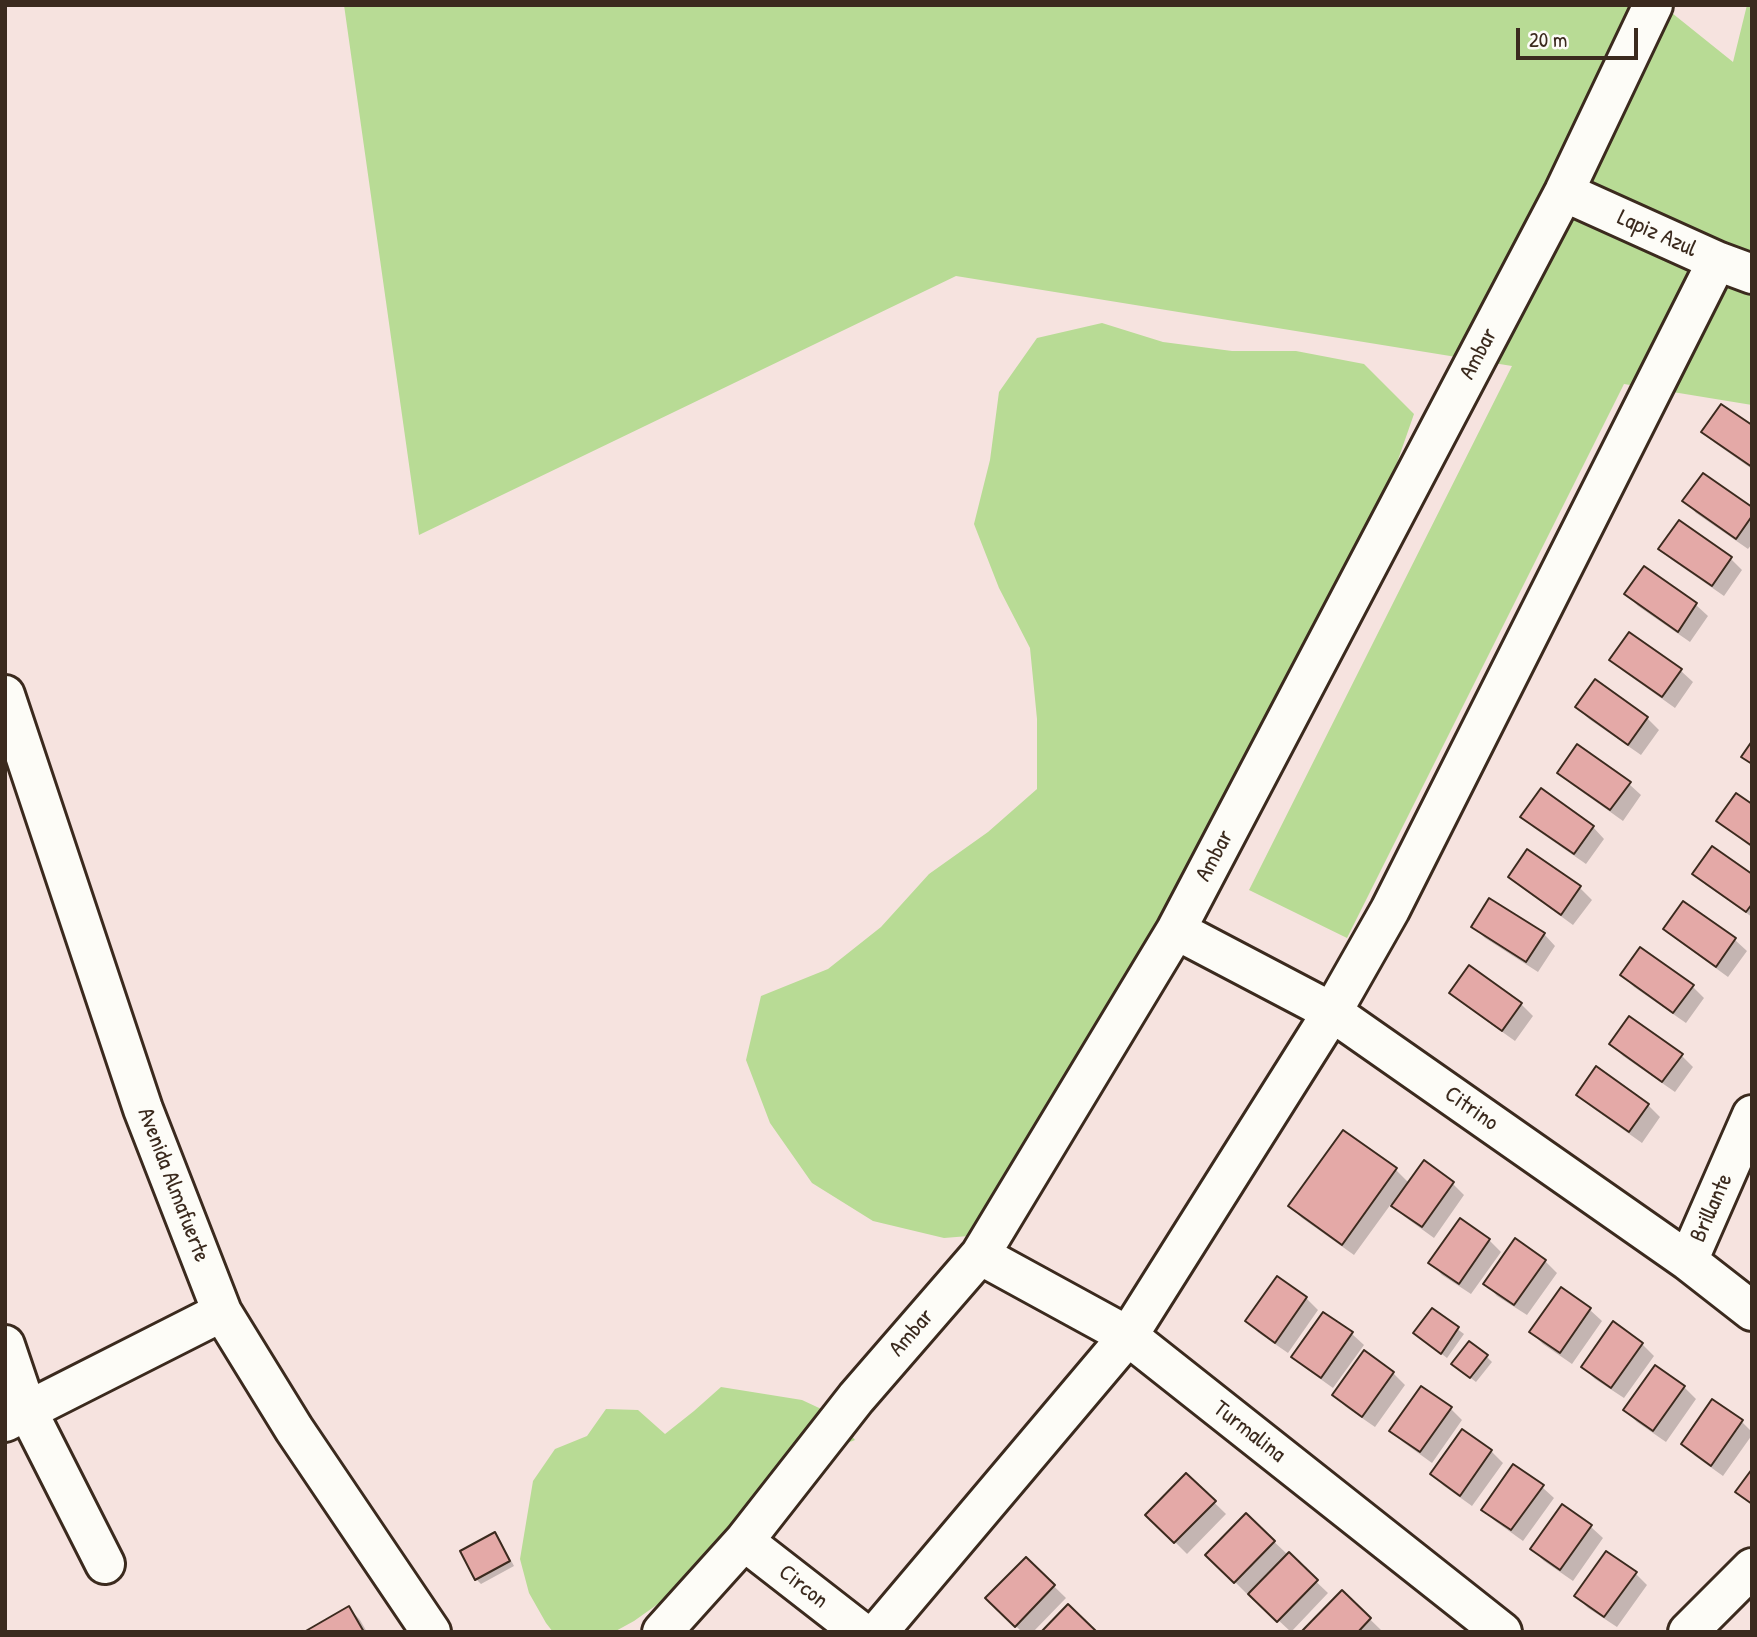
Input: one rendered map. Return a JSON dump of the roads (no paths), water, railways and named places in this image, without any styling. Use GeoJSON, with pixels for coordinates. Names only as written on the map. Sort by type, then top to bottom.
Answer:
{"type":"FeatureCollection","features":[{"type":"Feature","properties":{"kind":"street","name":"Ambar"},"geometry":{"type":"LineString","coordinates":[[662,1632],[744,1541],[856,1398],[980,1255],[1176,930],[1564,192],[1653,5]]}},
{"type":"Feature","properties":{"kind":"street","name":"Lapiz Azul"},"geometry":{"type":"LineString","coordinates":[[1564,192],[1734,268]]}},
{"type":"Feature","properties":{"kind":"street"},"geometry":{"type":"LineString","coordinates":[[878,1632],[1128,1336],[1332,1012],[1390,911],[1734,268]]}},
{"type":"Feature","properties":{"kind":"street","name":"Avenida Almafuerte"},"geometry":{"type":"LineString","coordinates":[[5,695],[143,1109],[222,1312],[294,1429],[431,1632]]}},
{"type":"Feature","properties":{"kind":"street","name":"Citrino"},"geometry":{"type":"LineString","coordinates":[[1176,930],[1332,1012],[1688,1261],[1752,1311]]}},
{"type":"Feature","properties":{"kind":"street","name":"Brillante"},"geometry":{"type":"LineString","coordinates":[[1688,1261],[1752,1115]]}},
{"type":"Feature","properties":{"kind":"street","name":"Turmalina"},"geometry":{"type":"LineString","coordinates":[[980,1255],[1128,1336],[1502,1632]]}},
{"type":"Feature","properties":{"kind":"street"},"geometry":{"type":"LineString","coordinates":[[16,1416],[222,1312]]}},
{"type":"Feature","properties":{"kind":"street"},"geometry":{"type":"LineString","coordinates":[[5,1345],[16,1416],[105,1564]]}},
{"type":"Feature","properties":{"kind":"street","name":"Circon"},"geometry":{"type":"LineString","coordinates":[[744,1541],[861,1632]]}},
{"type":"Feature","properties":{"kind":"street"},"geometry":{"type":"LineString","coordinates":[[1688,1632],[1752,1568]]}}]}
